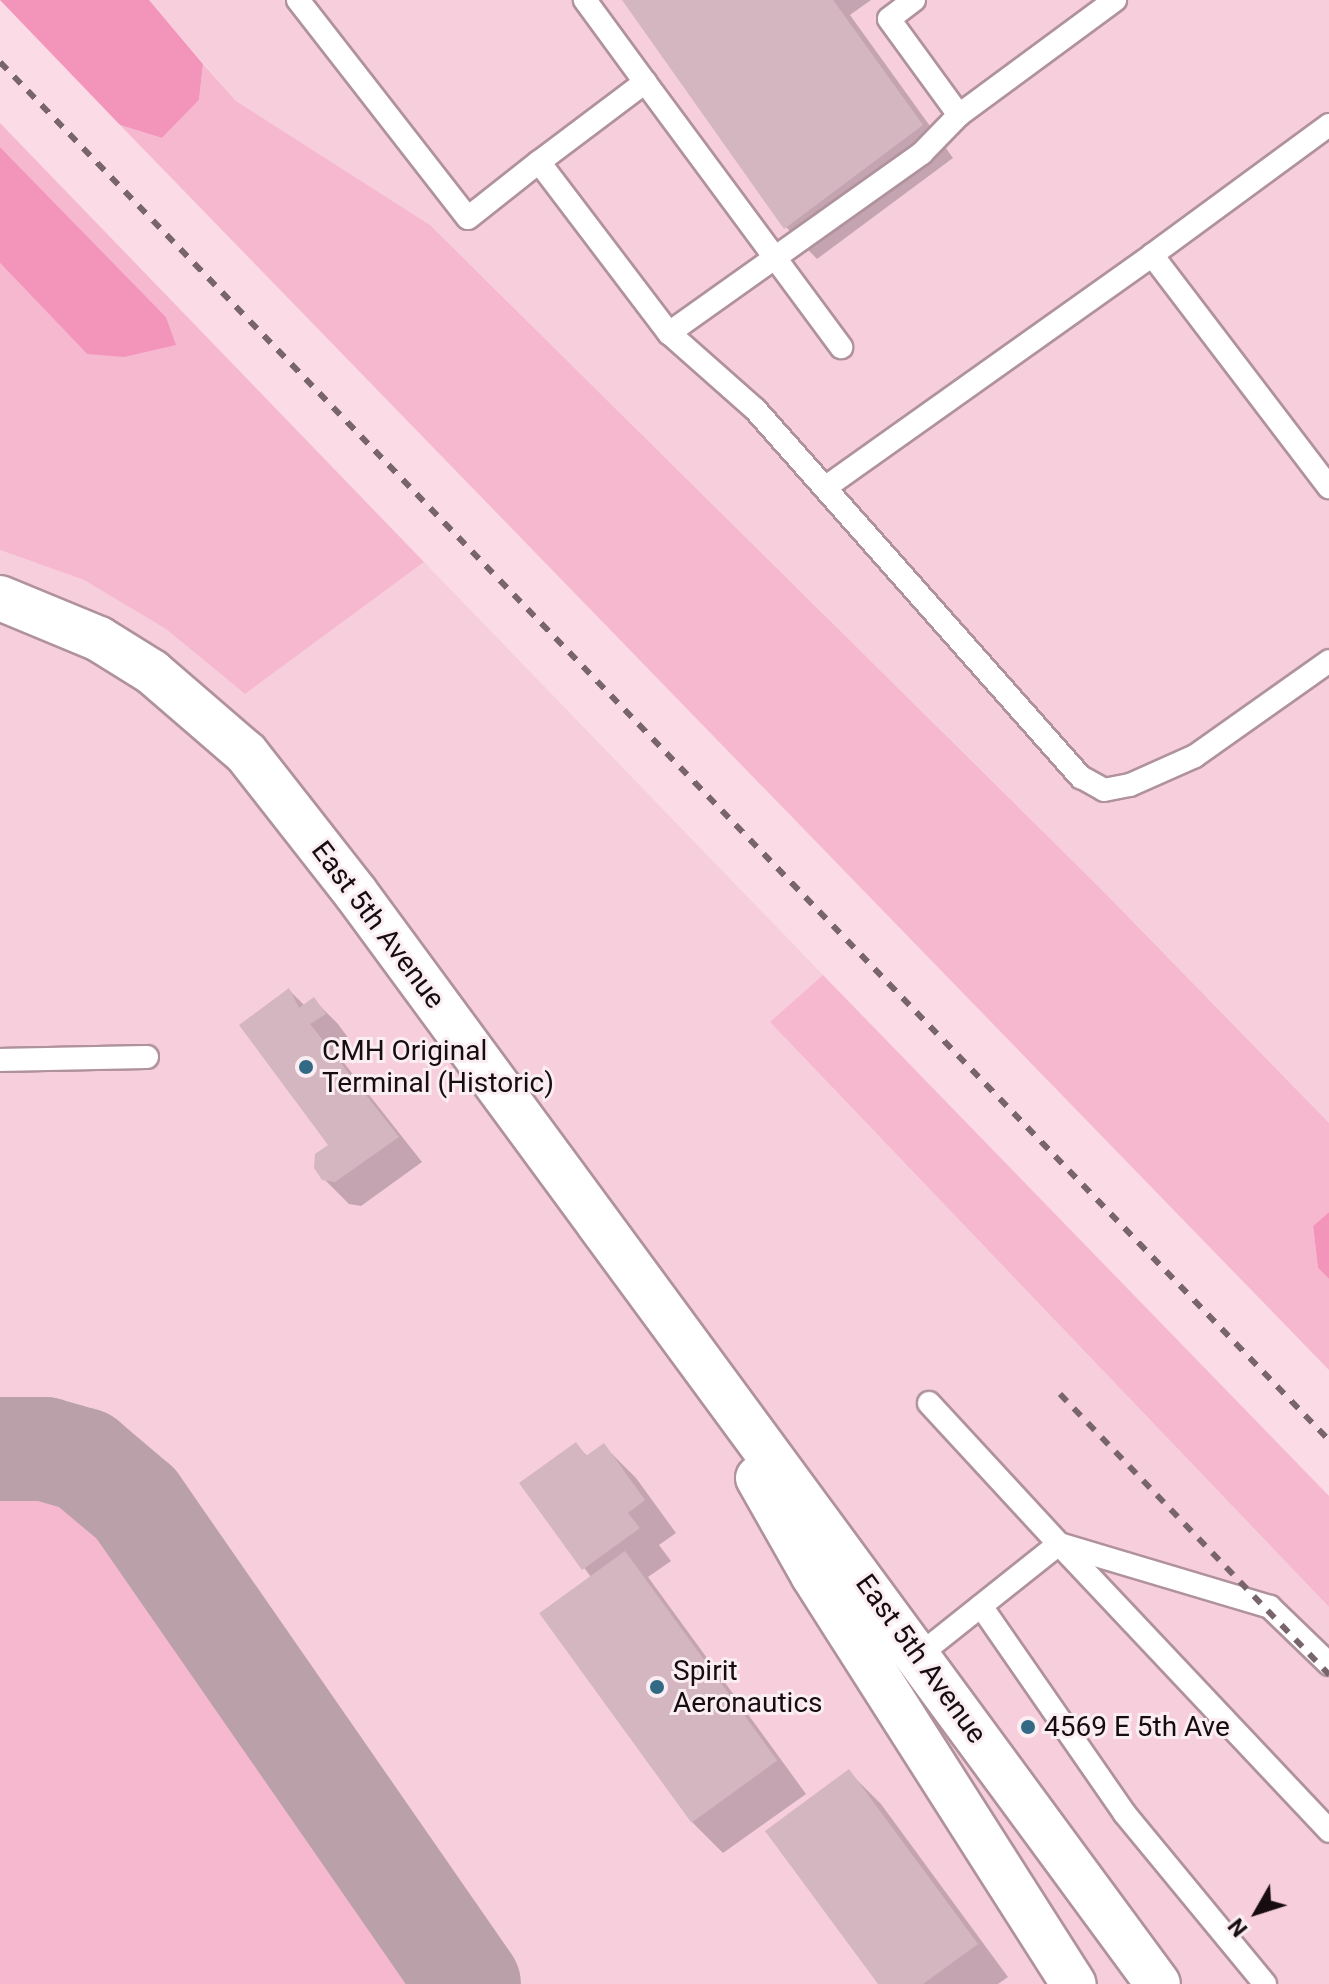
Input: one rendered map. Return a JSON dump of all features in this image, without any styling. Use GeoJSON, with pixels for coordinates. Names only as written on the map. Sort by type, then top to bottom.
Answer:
{"type":"FeatureCollection","features":[{"type":"Feature","properties":{"kind":"main road","name":"East 5th Avenue"},"geometry":{"type":"LineString","coordinates":[[0,598],[43,611],[112,647],[202,710],[246,753],[682,1334],[1158,1984]]}},
{"type":"Feature","properties":{"kind":"main road","name":"East 5th Avenue"},"geometry":{"type":"LineString","coordinates":[[682,1334],[813,1575],[1074,1984]]}},
{"type":"Feature","properties":{"kind":"lane"},"geometry":{"type":"LineString","coordinates":[[298,0],[468,218],[645,82]]}},
{"type":"Feature","properties":{"kind":"lane"},"geometry":{"type":"LineString","coordinates":[[585,0],[841,347]]}},
{"type":"Feature","properties":{"kind":"lane"},"geometry":{"type":"LineString","coordinates":[[914,0],[889,19],[959,115]]}},
{"type":"Feature","properties":{"kind":"lane"},"geometry":{"type":"LineString","coordinates":[[669,333],[922,153],[959,115],[1115,0]]}},
{"type":"Feature","properties":{"kind":"lane"},"geometry":{"type":"LineString","coordinates":[[826,487],[1329,125]]}},
{"type":"Feature","properties":{"kind":"lane"},"geometry":{"type":"LineString","coordinates":[[539,162],[669,333],[755,409],[1081,777],[1104,790],[1130,785],[1195,756],[1329,661]]}},
{"type":"Feature","properties":{"kind":"lane"},"geometry":{"type":"LineString","coordinates":[[1152,255],[1329,487]]}},
{"type":"Feature","properties":{"kind":"lane"},"geometry":{"type":"LineString","coordinates":[[0,1060],[147,1057]]}},
{"type":"Feature","properties":{"kind":"lane"},"geometry":{"type":"LineString","coordinates":[[929,1403],[1329,1831]]}},
{"type":"Feature","properties":{"kind":"lane"},"geometry":{"type":"LineString","coordinates":[[918,1656],[1059,1544]]}},
{"type":"Feature","properties":{"kind":"lane"},"geometry":{"type":"LineString","coordinates":[[1059,1544],[1270,1607],[1329,1664]]}},
{"type":"Feature","properties":{"kind":"lane"},"geometry":{"type":"LineString","coordinates":[[981,1606],[1125,1814],[1265,1984]]}},
{"type":"Feature","properties":{"kind":"shaded area"},"geometry":{"type":"Polygon","coordinates":[[[0,0],[149,0],[203,64],[199,100],[162,138],[120,125],[0,0]]]}},
{"type":"Feature","properties":{"kind":"shaded area"},"geometry":{"type":"Polygon","coordinates":[[[149,0],[1329,0],[1329,1123],[1101,889],[430,225],[236,101],[149,0]]]}},
{"type":"Feature","properties":{"kind":"shaded area"},"geometry":{"type":"Polygon","coordinates":[[[203,64],[236,101],[430,225],[1101,889],[1329,1123],[1329,1212],[1313,1226],[1318,1268],[1329,1279],[1329,1370],[120,125],[162,138],[199,100],[203,64]]]}},
{"type":"Feature","properties":{"kind":"shaded area"},"geometry":{"type":"Polygon","coordinates":[[[0,123],[424,562],[245,694],[166,629],[84,580],[0,550],[0,263],[87,354],[175,344],[166,317],[0,147],[0,123]]]}},
{"type":"Feature","properties":{"kind":"shaded area"},"geometry":{"type":"Polygon","coordinates":[[[0,147],[166,317],[176,345],[124,357],[87,354],[0,263],[0,147]]]}},
{"type":"Feature","properties":{"kind":"shaded area"},"geometry":{"type":"Polygon","coordinates":[[[0,550],[84,580],[166,629],[245,694],[424,562],[823,975],[771,1023],[1329,1607],[1329,1984],[0,1984],[0,550]]]}},
{"type":"Feature","properties":{"kind":"shaded area"},"geometry":{"type":"Polygon","coordinates":[[[823,975],[1329,1496],[1329,1607],[770,1022],[823,975]]]}},
{"type":"Feature","properties":{"kind":"shaded area"},"geometry":{"type":"Polygon","coordinates":[[[1329,1212],[1329,1279],[1318,1268],[1313,1226],[1329,1212]]]}},
{"type":"Feature","properties":{"kind":"shaded area"},"geometry":{"type":"Polygon","coordinates":[[[17,1483],[69,1491],[105,1521],[429,1984],[0,1984],[0,1487],[17,1483]]]}},
{"type":"Feature","properties":{"kind":"building"},"geometry":{"type":"Polygon","coordinates":[[[622,0],[833,0],[923,125],[784,229],[622,0]]]}},
{"type":"Feature","properties":{"kind":"building","name":"CMH Original Terminal (Historic)"},"geometry":{"type":"Polygon","coordinates":[[[289,988],[299,1008],[314,997],[326,1014],[310,1024],[399,1137],[335,1182],[322,1180],[314,1168],[315,1154],[328,1145],[239,1025],[289,988]]]}},
{"type":"Feature","properties":{"kind":"building"},"geometry":{"type":"Polygon","coordinates":[[[576,1442],[586,1456],[604,1443],[645,1500],[628,1513],[640,1528],[582,1570],[519,1483],[576,1442]]]}},
{"type":"Feature","properties":{"kind":"building","name":"Spirit Aeronautics"},"geometry":{"type":"Polygon","coordinates":[[[625,1551],[777,1761],[691,1823],[539,1613],[625,1551]]]}},
{"type":"Feature","properties":{"kind":"building"},"geometry":{"type":"Polygon","coordinates":[[[849,1769],[978,1944],[923,1984],[878,1984],[765,1831],[849,1769]]]}},
{"type":"Feature","properties":{"kind":"taxiway"},"geometry":{"type":"LineString","coordinates":[[0,1449],[45,1449],[84,1460],[136,1504],[469,1984]]}},
{"type":"Feature","properties":{"kind":"railway"},"geometry":{"type":"LineString","coordinates":[[0,62],[1329,1440]]}},
{"type":"Feature","properties":{"kind":"railway"},"geometry":{"type":"LineString","coordinates":[[1060,1394],[1329,1675]]}},
{"type":"Feature","properties":{"kind":"place","name":"CMH Original Terminal (Historic)"},"geometry":{"type":"Point","coordinates":[306,1067]}},
{"type":"Feature","properties":{"kind":"place","name":"Spirit Aeronautics"},"geometry":{"type":"Point","coordinates":[657,1687]}},
{"type":"Feature","properties":{"kind":"place","name":"4569 E 5th Ave"},"geometry":{"type":"Point","coordinates":[1028,1727]}}]}
